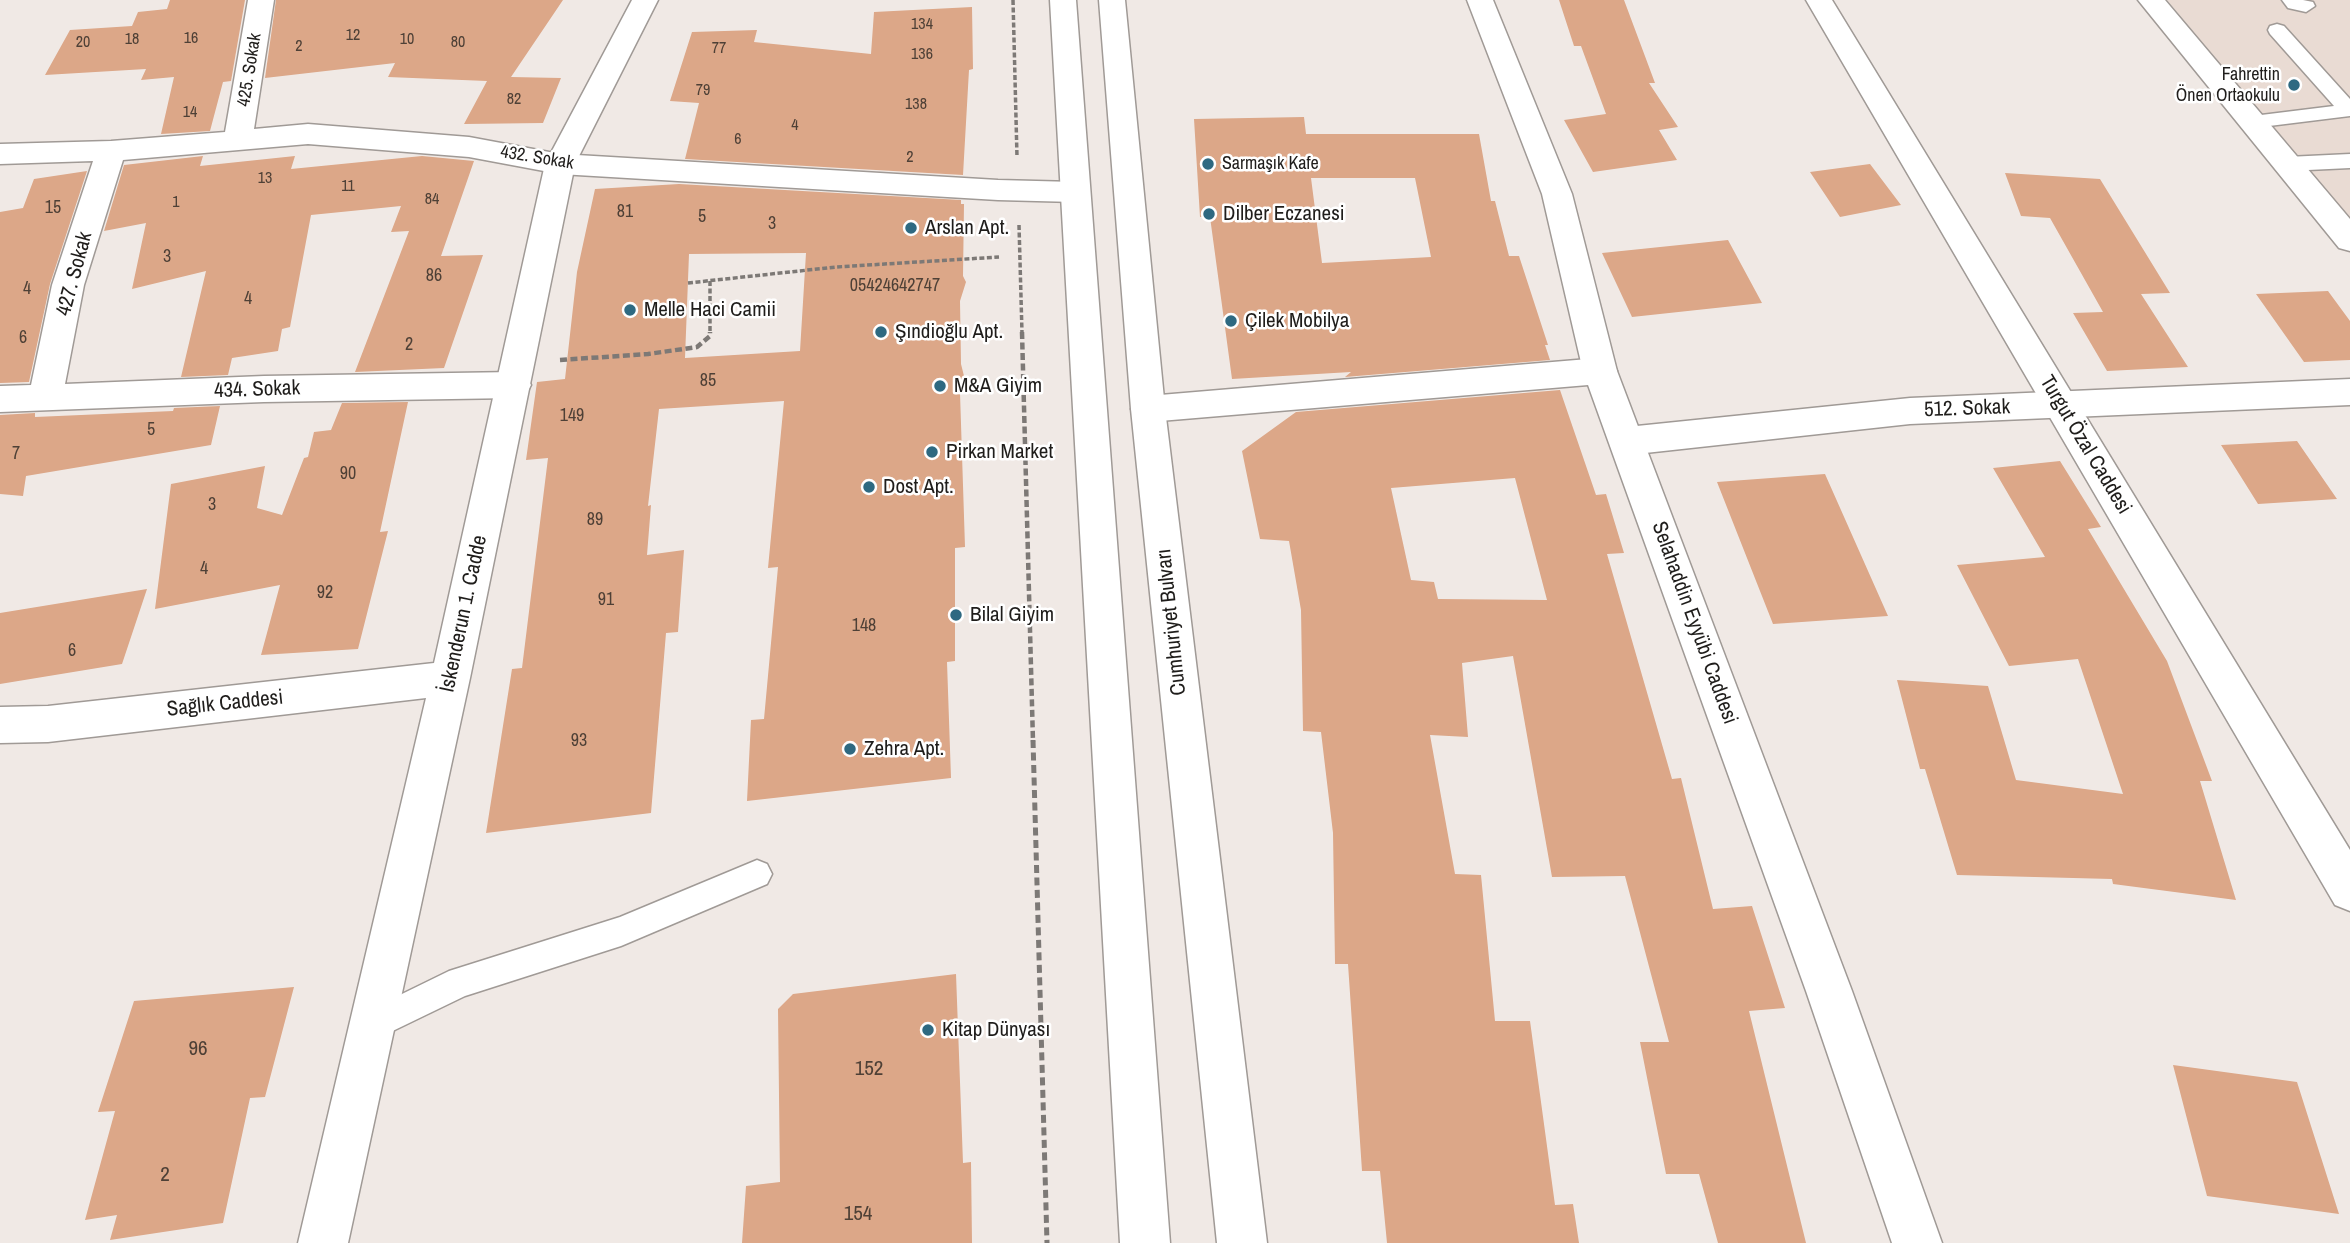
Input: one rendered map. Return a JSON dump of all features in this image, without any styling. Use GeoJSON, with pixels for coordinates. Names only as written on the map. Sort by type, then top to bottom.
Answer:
{"type":"FeatureCollection","features":[{"type":"Feature","properties":{"kind":"street","name":"425. Sokak"},"geometry":{"type":"LineString","coordinates":[[238,140],[261,0]]}},
{"type":"Feature","properties":{"kind":"street","name":"İskenderun 1. Cadde"},"geometry":{"type":"LineString","coordinates":[[323,1243],[450,678],[560,164],[645,0]]}},
{"type":"Feature","properties":{"kind":"street"},"geometry":{"type":"LineString","coordinates":[[1063,0],[1145,1243]]}},
{"type":"Feature","properties":{"kind":"street","name":"Cumhuriyet Bulvarı"},"geometry":{"type":"LineString","coordinates":[[1112,0],[1148,409],[1242,1243]]}},
{"type":"Feature","properties":{"kind":"street","name":"Selahaddin Eyyübi Caddesi"},"geometry":{"type":"LineString","coordinates":[[1480,0],[1557,194],[1600,371],[1829,991],[1917,1243]]}},
{"type":"Feature","properties":{"kind":"street","name":"Turgut Özal Caddesi"},"geometry":{"type":"LineString","coordinates":[[1819,0],[2350,890]]}},
{"type":"Feature","properties":{"kind":"street"},"geometry":{"type":"LineString","coordinates":[[2151,0],[2350,240]]}},
{"type":"Feature","properties":{"kind":"street","name":"432. Sokak"},"geometry":{"type":"LineString","coordinates":[[0,154],[111,151],[308,134],[470,147],[560,164],[1075,192]]}},
{"type":"Feature","properties":{"kind":"street","name":"427. Sokak"},"geometry":{"type":"LineString","coordinates":[[45,398],[68,285],[111,151]]}},
{"type":"Feature","properties":{"kind":"street"},"geometry":{"type":"LineString","coordinates":[[1148,409],[1600,371]]}},
{"type":"Feature","properties":{"kind":"street","name":"434. Sokak"},"geometry":{"type":"LineString","coordinates":[[0,398],[264,389],[516,374]]}},
{"type":"Feature","properties":{"kind":"street","name":"512. Sokak"},"geometry":{"type":"LineString","coordinates":[[1627,441],[1910,411],[2350,392]]}},
{"type":"Feature","properties":{"kind":"street","name":"Sağlık Caddesi"},"geometry":{"type":"LineString","coordinates":[[0,725],[48,724],[450,678]]}},
{"type":"Feature","properties":{"kind":"lane"},"geometry":{"type":"LineString","coordinates":[[2253,122],[2349,110],[2277,30]]}},
{"type":"Feature","properties":{"kind":"lane"},"geometry":{"type":"LineString","coordinates":[[2287,164],[2350,161]]}},
{"type":"Feature","properties":{"kind":"lane"},"geometry":{"type":"LineString","coordinates":[[372,1025],[460,982],[621,931],[757,874]]}},
{"type":"Feature","properties":{"kind":"path"},"geometry":{"type":"LineString","coordinates":[[1013,0],[1047,1243]]}},
{"type":"Feature","properties":{"kind":"path"},"geometry":{"type":"LineString","coordinates":[[688,284],[836,267],[999,257]]}},
{"type":"Feature","properties":{"kind":"path"},"geometry":{"type":"LineString","coordinates":[[516,374],[697,347],[710,336],[710,281]]}},
{"type":"Feature","properties":{"kind":"shaded area","name":"Fahrettin Önen Ortaokulu"},"geometry":{"type":"Polygon","coordinates":[[[2167,0],[2350,0],[2350,219],[2262,114],[2167,0]]]}},
{"type":"Feature","properties":{"kind":"building"},"geometry":{"type":"Polygon","coordinates":[[[170,0],[245,0],[231,81],[223,82],[210,131],[161,134],[174,77],[141,80],[146,69],[45,75],[70,30],[132,26],[138,12],[167,9],[170,0]]]}},
{"type":"Feature","properties":{"kind":"building"},"geometry":{"type":"Polygon","coordinates":[[[276,0],[563,0],[511,77],[561,78],[543,123],[464,124],[487,81],[388,77],[395,63],[265,78],[276,0]]]}},
{"type":"Feature","properties":{"kind":"building"},"geometry":{"type":"Polygon","coordinates":[[[1559,0],[1624,0],[1655,83],[1649,83],[1678,127],[1659,130],[1677,160],[1593,172],[1564,120],[1606,114],[1581,46],[1574,46],[1559,0]]]}},
{"type":"Feature","properties":{"kind":"building"},"geometry":{"type":"Polygon","coordinates":[[[972,7],[973,69],[969,70],[963,175],[685,159],[699,103],[670,101],[692,32],[757,30],[754,42],[871,54],[874,12],[972,7]]]}},
{"type":"Feature","properties":{"kind":"building"},"geometry":{"type":"Polygon","coordinates":[[[1304,117],[1306,134],[1479,134],[1491,201],[1495,201],[1509,256],[1519,256],[1548,345],[1545,345],[1550,360],[1345,377],[1351,372],[1232,379],[1210,217],[1200,217],[1194,119],[1304,117]],[[1311,178],[1322,263],[1431,257],[1415,178],[1311,178]]]}},
{"type":"Feature","properties":{"kind":"building"},"geometry":{"type":"Polygon","coordinates":[[[203,156],[200,166],[295,156],[291,169],[422,156],[474,161],[441,256],[483,255],[444,368],[355,372],[409,231],[391,232],[401,206],[311,215],[290,327],[282,329],[278,351],[232,358],[228,375],[181,377],[206,271],[132,289],[146,223],[104,231],[124,165],[203,156]]]}},
{"type":"Feature","properties":{"kind":"building"},"geometry":{"type":"Polygon","coordinates":[[[1870,164],[1901,205],[1840,217],[1810,172],[1870,164]]]}},
{"type":"Feature","properties":{"kind":"building"},"geometry":{"type":"Polygon","coordinates":[[[87,171],[50,284],[29,382],[0,383],[0,212],[23,208],[34,179],[87,171]]]}},
{"type":"Feature","properties":{"kind":"building"},"geometry":{"type":"Polygon","coordinates":[[[2005,173],[2100,179],[2170,293],[2141,294],[2188,367],[2107,371],[2073,313],[2103,312],[2050,218],[2021,216],[2005,173]]]}},
{"type":"Feature","properties":{"kind":"building"},"geometry":{"type":"Polygon","coordinates":[[[679,184],[961,200],[961,204],[964,204],[963,276],[966,282],[960,301],[961,364],[966,384],[960,393],[965,547],[955,548],[955,661],[947,662],[951,778],[747,801],[751,720],[764,719],[778,567],[768,568],[784,401],[659,409],[648,506],[651,505],[647,555],[684,550],[678,632],[666,633],[651,813],[486,833],[512,669],[522,668],[548,458],[526,460],[537,382],[565,379],[577,272],[595,189],[679,184]],[[806,253],[689,254],[685,358],[800,351],[806,253]]]}},
{"type":"Feature","properties":{"kind":"building"},"geometry":{"type":"Polygon","coordinates":[[[1728,240],[1762,303],[1632,317],[1602,253],[1728,240]]]}},
{"type":"Feature","properties":{"kind":"building"},"geometry":{"type":"Polygon","coordinates":[[[2328,291],[2350,321],[2350,360],[2304,362],[2256,294],[2328,291]]]}},
{"type":"Feature","properties":{"kind":"building"},"geometry":{"type":"Polygon","coordinates":[[[1560,390],[1596,495],[1606,494],[1624,553],[1607,554],[1672,779],[1681,778],[1713,909],[1752,906],[1785,1008],[1749,1011],[1806,1243],[1718,1243],[1699,1174],[1666,1174],[1640,1042],[1669,1042],[1625,876],[1552,877],[1513,656],[1462,663],[1468,737],[1430,735],[1455,874],[1481,875],[1495,1021],[1530,1021],[1555,1205],[1573,1204],[1579,1243],[1387,1243],[1380,1171],[1362,1171],[1348,964],[1335,964],[1333,833],[1321,732],[1303,731],[1301,610],[1289,541],[1260,539],[1242,451],[1296,412],[1560,390]],[[1515,478],[1391,488],[1411,580],[1434,582],[1438,599],[1547,600],[1515,478]]]}},
{"type":"Feature","properties":{"kind":"building"},"geometry":{"type":"Polygon","coordinates":[[[408,402],[380,532],[388,531],[358,649],[261,655],[280,585],[155,609],[171,484],[265,466],[257,508],[282,515],[304,458],[308,457],[314,432],[331,430],[342,403],[408,402]]]}},
{"type":"Feature","properties":{"kind":"building"},"geometry":{"type":"Polygon","coordinates":[[[220,406],[211,445],[26,476],[23,496],[0,494],[0,415],[35,413],[35,417],[173,411],[174,408],[220,406]]]}},
{"type":"Feature","properties":{"kind":"building"},"geometry":{"type":"Polygon","coordinates":[[[2297,441],[2337,499],[2258,504],[2221,445],[2297,441]]]}},
{"type":"Feature","properties":{"kind":"building"},"geometry":{"type":"Polygon","coordinates":[[[2060,461],[2101,527],[2088,529],[2167,661],[2212,781],[2200,781],[2236,900],[2113,884],[2112,879],[1957,875],[1925,769],[1920,769],[1897,680],[1988,686],[2016,780],[2123,794],[2078,659],[2009,666],[1957,565],[2045,557],[1993,468],[2060,461]]]}},
{"type":"Feature","properties":{"kind":"building"},"geometry":{"type":"Polygon","coordinates":[[[1825,474],[1888,616],[1773,624],[1717,482],[1825,474]]]}},
{"type":"Feature","properties":{"kind":"building"},"geometry":{"type":"Polygon","coordinates":[[[147,589],[122,664],[0,684],[0,613],[147,589]]]}},
{"type":"Feature","properties":{"kind":"building"},"geometry":{"type":"Polygon","coordinates":[[[956,974],[963,1163],[971,1162],[972,1243],[742,1243],[746,1186],[780,1182],[778,1009],[793,994],[956,974]]]}},
{"type":"Feature","properties":{"kind":"building"},"geometry":{"type":"Polygon","coordinates":[[[294,987],[265,1097],[250,1098],[223,1223],[110,1240],[117,1215],[85,1220],[115,1111],[98,1112],[134,1001],[294,987]]]}},
{"type":"Feature","properties":{"kind":"building"},"geometry":{"type":"Polygon","coordinates":[[[2173,1065],[2297,1082],[2339,1214],[2207,1196],[2173,1065]]]}},
{"type":"Feature","properties":{"kind":"place","name":"Fahrettin Önen Ortaokulu"},"geometry":{"type":"Point","coordinates":[2294,85]}},
{"type":"Feature","properties":{"kind":"place","name":"Sarmaşık Kafe"},"geometry":{"type":"Point","coordinates":[1208,164]}},
{"type":"Feature","properties":{"kind":"place","name":"Dilber Eczanesi"},"geometry":{"type":"Point","coordinates":[1209,214]}},
{"type":"Feature","properties":{"kind":"place","name":"Arslan Apt."},"geometry":{"type":"Point","coordinates":[911,228]}},
{"type":"Feature","properties":{"kind":"place","name":"Melle Haci Camii"},"geometry":{"type":"Point","coordinates":[630,310]}},
{"type":"Feature","properties":{"kind":"place","name":"Çilek Mobilya"},"geometry":{"type":"Point","coordinates":[1231,321]}},
{"type":"Feature","properties":{"kind":"place","name":"Şındioğlu Apt."},"geometry":{"type":"Point","coordinates":[881,332]}},
{"type":"Feature","properties":{"kind":"place","name":"M&A Giyim"},"geometry":{"type":"Point","coordinates":[940,386]}},
{"type":"Feature","properties":{"kind":"place","name":"Pirkan Market"},"geometry":{"type":"Point","coordinates":[932,452]}},
{"type":"Feature","properties":{"kind":"place","name":"Dost Apt."},"geometry":{"type":"Point","coordinates":[869,487]}},
{"type":"Feature","properties":{"kind":"place","name":"Bilal Giyim"},"geometry":{"type":"Point","coordinates":[956,615]}},
{"type":"Feature","properties":{"kind":"place","name":"Zehra Apt."},"geometry":{"type":"Point","coordinates":[850,749]}},
{"type":"Feature","properties":{"kind":"place","name":"Kitap Dünyası"},"geometry":{"type":"Point","coordinates":[928,1030]}}]}
